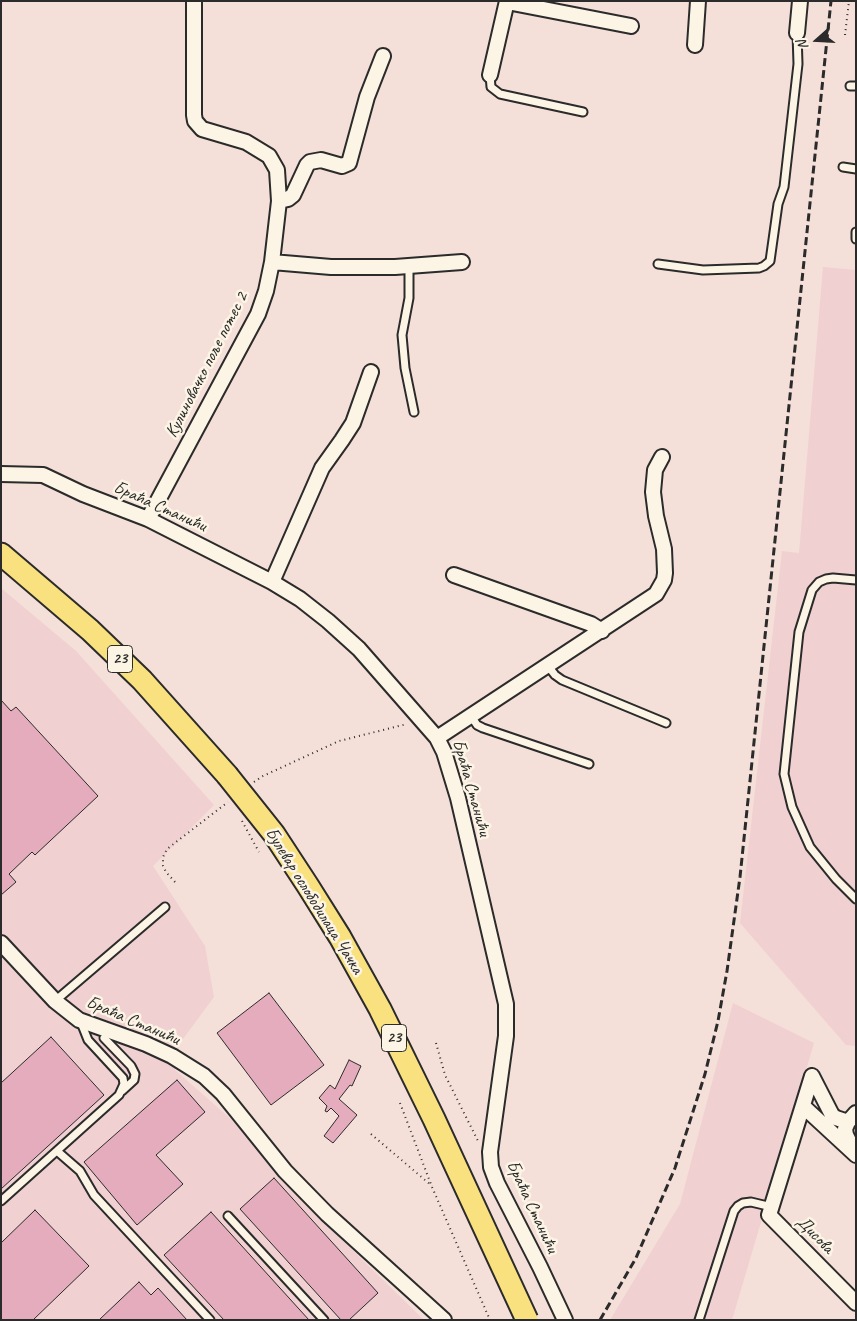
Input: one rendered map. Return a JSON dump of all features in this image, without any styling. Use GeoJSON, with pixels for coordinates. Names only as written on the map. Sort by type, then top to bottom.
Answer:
{"type":"FeatureCollection","features":[{"type":"Feature","properties":{"kind":"main road","name":"Булевар ослободилаца Чачка"},"geometry":{"type":"LineString","coordinates":[[1,554],[136,674],[227,774],[253,806],[291,859],[344,944],[380,1009],[434,1119],[527,1320]]}},
{"type":"Feature","properties":{"kind":"street","name":"Кулиновачко поље потес 2"},"geometry":{"type":"LineString","coordinates":[[148,519],[258,314],[266,291],[272,262],[280,201],[277,170],[270,156],[246,142],[202,129],[195,121],[193,96],[194,1]]}},
{"type":"Feature","properties":{"kind":"street"},"geometry":{"type":"LineString","coordinates":[[490,75],[507,1],[631,26]]}},
{"type":"Feature","properties":{"kind":"street"},"geometry":{"type":"LineString","coordinates":[[695,45],[698,1]]}},
{"type":"Feature","properties":{"kind":"street"},"geometry":{"type":"LineString","coordinates":[[797,33],[800,1]]}},
{"type":"Feature","properties":{"kind":"street"},"geometry":{"type":"LineString","coordinates":[[280,201],[288,199],[293,195],[310,162],[321,160],[342,166],[349,162],[367,97],[383,56]]}},
{"type":"Feature","properties":{"kind":"street"},"geometry":{"type":"LineString","coordinates":[[272,262],[331,266],[409,266],[462,262]]}},
{"type":"Feature","properties":{"kind":"street"},"geometry":{"type":"LineString","coordinates":[[272,582],[322,468],[352,423],[371,372]]}},
{"type":"Feature","properties":{"kind":"street"},"geometry":{"type":"LineString","coordinates":[[437,738],[656,594],[664,580],[665,573],[664,549],[656,516],[653,492],[655,470],[662,457]]}},
{"type":"Feature","properties":{"kind":"street","name":"Браћа Станићи"},"geometry":{"type":"LineString","coordinates":[[1,474],[43,475],[83,494],[148,519],[272,582],[300,599],[359,649],[437,738],[444,752],[458,798],[506,1004],[506,1036],[490,1152],[491,1167],[497,1183],[565,1320]]}},
{"type":"Feature","properties":{"kind":"street"},"geometry":{"type":"LineString","coordinates":[[454,575],[591,624],[602,631]]}},
{"type":"Feature","properties":{"kind":"street","name":"Браћа Станићи"},"geometry":{"type":"LineString","coordinates":[[1,943],[55,1002],[80,1020],[146,1044],[172,1056],[204,1076],[223,1094],[279,1163],[327,1214],[444,1320]]}},
{"type":"Feature","properties":{"kind":"street"},"geometry":{"type":"LineString","coordinates":[[771,1211],[812,1076],[832,1114],[836,1118],[852,1117]]}},
{"type":"Feature","properties":{"kind":"street"},"geometry":{"type":"LineString","coordinates":[[804,1107],[856,1154]]}},
{"type":"Feature","properties":{"kind":"street"},"geometry":{"type":"LineString","coordinates":[[852,1117],[845,1129],[846,1135],[856,1154]]}},
{"type":"Feature","properties":{"kind":"street","name":"Дисова"},"geometry":{"type":"LineString","coordinates":[[771,1211],[856,1303]]}},
{"type":"Feature","properties":{"kind":"lane"},"geometry":{"type":"LineString","coordinates":[[658,264],[703,270],[759,268],[770,261],[778,204],[784,187],[798,64],[797,33]]}},
{"type":"Feature","properties":{"kind":"lane"},"geometry":{"type":"LineString","coordinates":[[490,75],[491,87],[500,94],[583,112]]}},
{"type":"Feature","properties":{"kind":"lane"},"geometry":{"type":"LineString","coordinates":[[843,167],[856,169]]}},
{"type":"Feature","properties":{"kind":"lane"},"geometry":{"type":"LineString","coordinates":[[856,232],[856,238]]}},
{"type":"Feature","properties":{"kind":"lane"},"geometry":{"type":"LineString","coordinates":[[409,266],[409,298],[402,335],[404,368],[414,412]]}},
{"type":"Feature","properties":{"kind":"lane"},"geometry":{"type":"LineString","coordinates":[[856,580],[826,579],[819,582],[812,590],[798,632],[784,774],[792,807],[810,847],[836,879],[856,899]]}},
{"type":"Feature","properties":{"kind":"lane"},"geometry":{"type":"LineString","coordinates":[[548,666],[562,680],[666,723]]}},
{"type":"Feature","properties":{"kind":"lane"},"geometry":{"type":"LineString","coordinates":[[471,716],[477,725],[483,728],[590,764]]}},
{"type":"Feature","properties":{"kind":"lane"},"geometry":{"type":"LineString","coordinates":[[55,1002],[165,907]]}},
{"type":"Feature","properties":{"kind":"lane"},"geometry":{"type":"LineString","coordinates":[[80,1020],[88,1040],[122,1078],[124,1084],[119,1095]]}},
{"type":"Feature","properties":{"kind":"lane"},"geometry":{"type":"LineString","coordinates":[[1,1201],[134,1080],[135,1074],[131,1066],[104,1038]]}},
{"type":"Feature","properties":{"kind":"lane"},"geometry":{"type":"LineString","coordinates":[[57,1151],[80,1171],[94,1196],[210,1320]]}},
{"type":"Feature","properties":{"kind":"lane"},"geometry":{"type":"LineString","coordinates":[[698,1320],[734,1211],[743,1203],[751,1202],[771,1211]]}},
{"type":"Feature","properties":{"kind":"lane"},"geometry":{"type":"LineString","coordinates":[[228,1216],[324,1320]]}},
{"type":"Feature","properties":{"kind":"path"},"geometry":{"type":"LineString","coordinates":[[845,35],[849,1]]}},
{"type":"Feature","properties":{"kind":"path"},"geometry":{"type":"LineString","coordinates":[[249,786],[263,776],[339,741],[407,724],[416,715]]}},
{"type":"Feature","properties":{"kind":"path"},"geometry":{"type":"LineString","coordinates":[[175,882],[163,866],[163,857],[167,849],[234,797]]}},
{"type":"Feature","properties":{"kind":"path"},"geometry":{"type":"LineString","coordinates":[[241,819],[259,852]]}},
{"type":"Feature","properties":{"kind":"path"},"geometry":{"type":"LineString","coordinates":[[436,1043],[445,1075],[491,1167]]}},
{"type":"Feature","properties":{"kind":"path"},"geometry":{"type":"LineString","coordinates":[[400,1103],[432,1186],[490,1320]]}},
{"type":"Feature","properties":{"kind":"path"},"geometry":{"type":"LineString","coordinates":[[371,1134],[432,1186]]}},
{"type":"Feature","properties":{"kind":"shaded area"},"geometry":{"type":"Polygon","coordinates":[[[823,267],[856,270],[856,1046],[846,1045],[740,923],[782,551],[799,553],[823,267]]]}},
{"type":"Feature","properties":{"kind":"shaded area"},"geometry":{"type":"Polygon","coordinates":[[[1,588],[76,651],[214,805],[153,866],[205,946],[214,997],[180,1043],[175,1070],[232,1120],[293,1192],[424,1320],[1,1320],[1,588]]]}},
{"type":"Feature","properties":{"kind":"shaded area"},"geometry":{"type":"Polygon","coordinates":[[[733,1003],[814,1043],[732,1320],[610,1320],[680,1204],[733,1003]]]}},
{"type":"Feature","properties":{"kind":"building"},"geometry":{"type":"Polygon","coordinates":[[[1,700],[11,711],[16,707],[98,796],[35,855],[32,852],[9,874],[16,882],[1,895],[1,700]]]}},
{"type":"Feature","properties":{"kind":"building"},"geometry":{"type":"Polygon","coordinates":[[[269,993],[324,1065],[271,1105],[217,1033],[269,993]]]}},
{"type":"Feature","properties":{"kind":"building"},"geometry":{"type":"Polygon","coordinates":[[[51,1037],[104,1095],[1,1189],[1,1083],[51,1037]]]}},
{"type":"Feature","properties":{"kind":"building"},"geometry":{"type":"Polygon","coordinates":[[[349,1060],[361,1066],[352,1086],[350,1085],[339,1099],[357,1115],[333,1143],[324,1136],[339,1116],[331,1108],[327,1112],[325,1111],[327,1106],[319,1098],[330,1085],[335,1089],[349,1060]]]}},
{"type":"Feature","properties":{"kind":"building"},"geometry":{"type":"Polygon","coordinates":[[[177,1080],[205,1112],[156,1155],[183,1184],[137,1225],[84,1162],[177,1080]]]}},
{"type":"Feature","properties":{"kind":"building"},"geometry":{"type":"Polygon","coordinates":[[[274,1178],[378,1293],[349,1320],[341,1320],[240,1209],[274,1178]]]}},
{"type":"Feature","properties":{"kind":"building"},"geometry":{"type":"Polygon","coordinates":[[[35,1210],[89,1266],[33,1320],[1,1320],[1,1243],[35,1210]]]}},
{"type":"Feature","properties":{"kind":"building"},"geometry":{"type":"Polygon","coordinates":[[[211,1212],[309,1320],[224,1320],[164,1255],[211,1212]]]}},
{"type":"Feature","properties":{"kind":"building"},"geometry":{"type":"Polygon","coordinates":[[[139,1282],[151,1295],[158,1288],[187,1320],[99,1320],[139,1282]]]}},
{"type":"Feature","properties":{"kind":"railway"},"geometry":{"type":"LineString","coordinates":[[600,1320],[636,1258],[675,1168],[705,1074],[718,1021],[727,971],[740,877],[831,1]]}}]}
